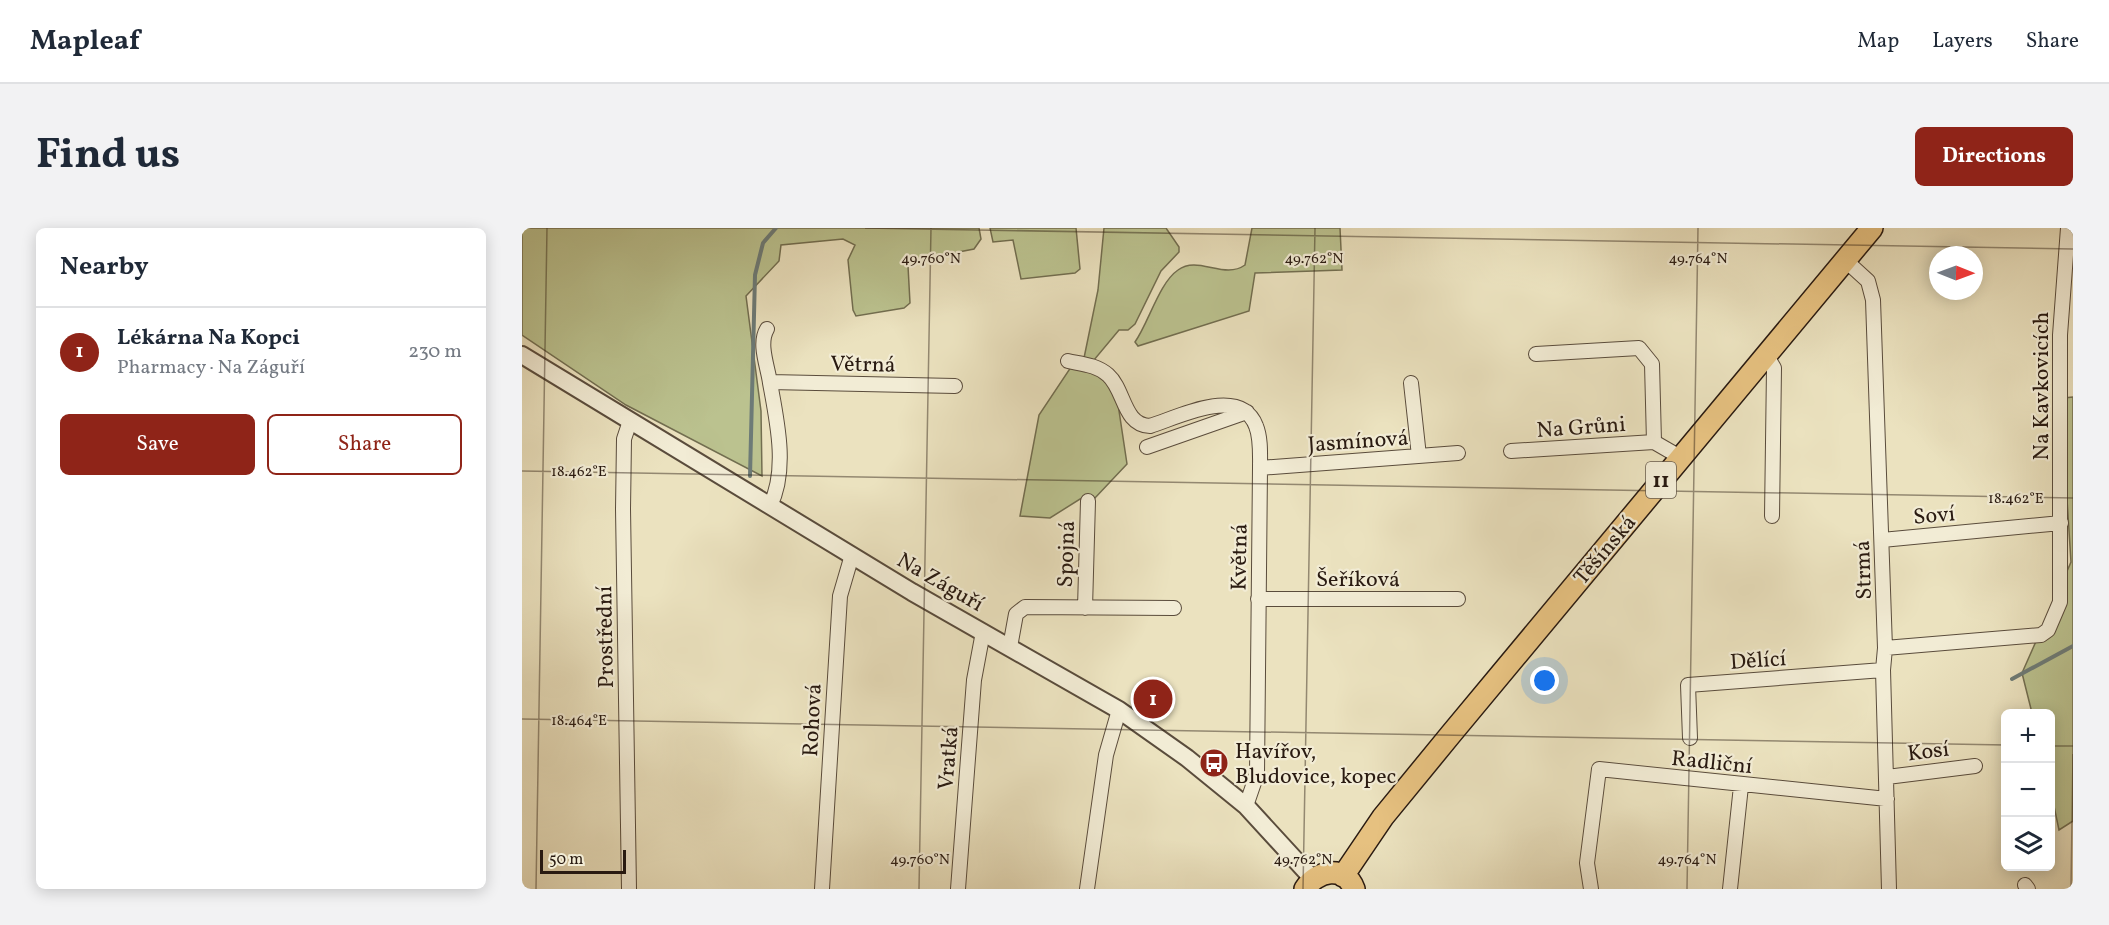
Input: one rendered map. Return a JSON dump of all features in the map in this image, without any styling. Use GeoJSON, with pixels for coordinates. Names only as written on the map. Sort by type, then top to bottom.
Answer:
{"type":"FeatureCollection","features":[{"type":"Feature","properties":{"kind":"main road","name":"Těšínská"},"geometry":{"type":"LineString","coordinates":[[1308,884],[1323,873],[1349,882],[1383,817],[1680,456],[1872,228]]}},
{"type":"Feature","properties":{"kind":"street","name":"Na Kavkovicích"},"geometry":{"type":"LineString","coordinates":[[1885,648],[2041,635],[2048,630],[2060,602],[2060,335],[2069,231]]}},
{"type":"Feature","properties":{"kind":"street","name":"Strmá"},"geometry":{"type":"LineString","coordinates":[[1845,260],[1868,281],[1873,300],[1885,648],[1883,670],[1889,889]]}},
{"type":"Feature","properties":{"kind":"street"},"geometry":{"type":"LineString","coordinates":[[767,329],[764,334],[764,355],[770,382],[779,471],[778,487],[770,506]]}},
{"type":"Feature","properties":{"kind":"street","name":"Na Grůni"},"geometry":{"type":"LineString","coordinates":[[1536,354],[1639,348],[1653,364],[1654,442]]}},
{"type":"Feature","properties":{"kind":"street"},"geometry":{"type":"LineString","coordinates":[[1766,354],[1774,368],[1772,516]]}},
{"type":"Feature","properties":{"kind":"street","name":"Na Záguří"},"geometry":{"type":"LineString","coordinates":[[522,355],[852,555],[1119,710],[1192,762],[1246,806],[1308,884]]}},
{"type":"Feature","properties":{"kind":"street"},"geometry":{"type":"LineString","coordinates":[[1068,362],[1091,366],[1107,374],[1115,383],[1132,418],[1140,424],[1150,426],[1222,405],[1237,406],[1247,412]]}},
{"type":"Feature","properties":{"kind":"street","name":"Větrná"},"geometry":{"type":"LineString","coordinates":[[770,382],[955,386]]}},
{"type":"Feature","properties":{"kind":"street"},"geometry":{"type":"LineString","coordinates":[[1411,383],[1419,456]]}},
{"type":"Feature","properties":{"kind":"street"},"geometry":{"type":"LineString","coordinates":[[1147,447],[1247,412]]}},
{"type":"Feature","properties":{"kind":"street","name":"Květná"},"geometry":{"type":"LineString","coordinates":[[1246,806],[1257,774],[1260,468],[1258,431],[1247,412]]}},
{"type":"Feature","properties":{"kind":"street","name":"Prostřední"},"geometry":{"type":"LineString","coordinates":[[629,889],[623,509],[624,439],[630,421]]}},
{"type":"Feature","properties":{"kind":"street","name":"Na Grůni"},"geometry":{"type":"LineString","coordinates":[[1512,451],[1654,442],[1680,456]]}},
{"type":"Feature","properties":{"kind":"street","name":"Jasmínová"},"geometry":{"type":"LineString","coordinates":[[1260,468],[1458,453]]}},
{"type":"Feature","properties":{"kind":"street","name":"Spojná"},"geometry":{"type":"LineString","coordinates":[[1084,608],[1088,501]]}},
{"type":"Feature","properties":{"kind":"street","name":"Soví"},"geometry":{"type":"LineString","coordinates":[[1882,540],[2061,523]]}},
{"type":"Feature","properties":{"kind":"street","name":"Rohová"},"geometry":{"type":"LineString","coordinates":[[822,889],[837,630],[842,587],[852,555]]}},
{"type":"Feature","properties":{"kind":"street","name":"Šeříková"},"geometry":{"type":"LineString","coordinates":[[1258,599],[1458,599]]}},
{"type":"Feature","properties":{"kind":"street","name":"Spojná"},"geometry":{"type":"LineString","coordinates":[[1010,647],[1016,614],[1025,607],[1174,608]]}},
{"type":"Feature","properties":{"kind":"street","name":"Vratká"},"geometry":{"type":"LineString","coordinates":[[958,889],[974,680],[983,632]]}},
{"type":"Feature","properties":{"kind":"street","name":"Dělící"},"geometry":{"type":"LineString","coordinates":[[1690,738],[1688,685],[1883,670]]}},
{"type":"Feature","properties":{"kind":"street"},"geometry":{"type":"LineString","coordinates":[[1087,889],[1104,765],[1119,710]]}},
{"type":"Feature","properties":{"kind":"street","name":"Kosí"},"geometry":{"type":"LineString","coordinates":[[1887,777],[1975,766]]}},
{"type":"Feature","properties":{"kind":"street","name":"Radliční"},"geometry":{"type":"LineString","coordinates":[[1591,889],[1587,862],[1599,769],[1740,786],[1887,799]]}},
{"type":"Feature","properties":{"kind":"street"},"geometry":{"type":"LineString","coordinates":[[1730,889],[1740,786]]}},
{"type":"Feature","properties":{"kind":"green space"},"geometry":{"type":"Polygon","coordinates":[[[522,228],[979,228],[981,239],[974,249],[912,261],[908,266],[910,303],[904,308],[856,316],[853,310],[848,260],[855,245],[843,239],[781,245],[779,261],[746,296],[761,411],[762,476],[626,405],[522,335],[522,228]]]}},
{"type":"Feature","properties":{"kind":"green space"},"geometry":{"type":"Polygon","coordinates":[[[990,228],[1076,228],[1080,269],[1075,273],[1021,279],[1013,240],[993,242],[990,228]]]}},
{"type":"Feature","properties":{"kind":"green space"},"geometry":{"type":"Polygon","coordinates":[[[1104,228],[1166,228],[1179,247],[1179,252],[1161,271],[1135,324],[1128,330],[1119,330],[1094,360],[1084,358],[1098,290],[1104,228]]]}},
{"type":"Feature","properties":{"kind":"green space"},"geometry":{"type":"Polygon","coordinates":[[[1252,228],[1340,228],[1342,270],[1255,273],[1249,311],[1138,346],[1135,342],[1171,276],[1186,266],[1228,270],[1245,265],[1252,228]]]}},
{"type":"Feature","properties":{"kind":"green space"},"geometry":{"type":"Polygon","coordinates":[[[1073,364],[1113,371],[1127,464],[1094,499],[1080,499],[1050,518],[1020,516],[1039,415],[1073,364]]]}},
{"type":"Feature","properties":{"kind":"green space"},"geometry":{"type":"Polygon","coordinates":[[[2073,397],[2073,821],[2059,830],[2055,811],[2055,709],[2031,709],[2022,673],[2071,562],[2065,468],[2064,398],[2073,397]]]}},
{"type":"Feature","properties":{"kind":"waterway"},"geometry":{"type":"LineString","coordinates":[[750,476],[755,275],[763,243],[776,228]]}},
{"type":"Feature","properties":{"kind":"waterway"},"geometry":{"type":"LineString","coordinates":[[2012,679],[2073,646]]}},
{"type":"Feature","properties":{"kind":"place","name":"Lékárna Na Kopci"},"geometry":{"type":"Point","coordinates":[1153,699]}},
{"type":"Feature","properties":{"kind":"place","name":"Havířov, Bludovice, kopec"},"geometry":{"type":"Point","coordinates":[1214,763]}}]}
